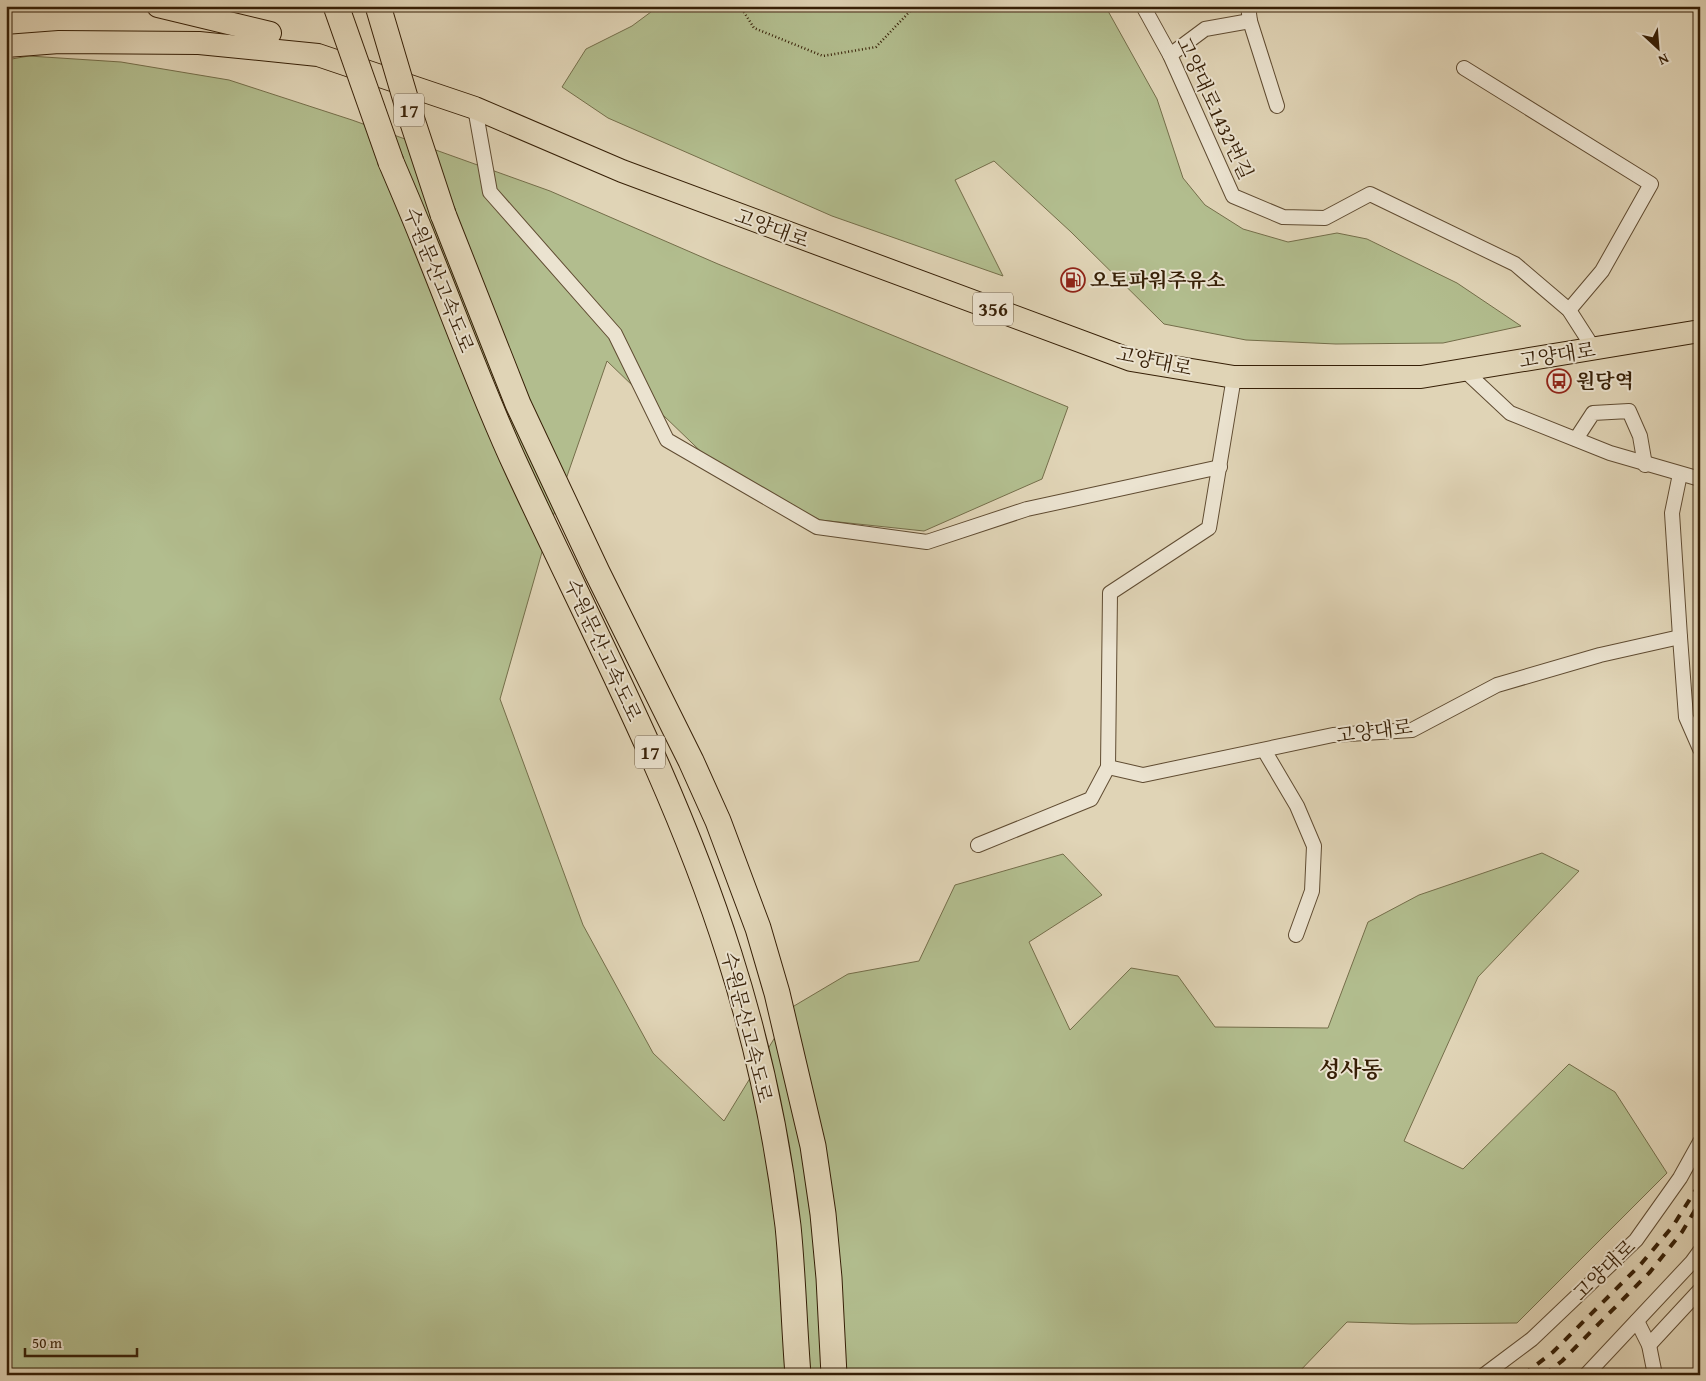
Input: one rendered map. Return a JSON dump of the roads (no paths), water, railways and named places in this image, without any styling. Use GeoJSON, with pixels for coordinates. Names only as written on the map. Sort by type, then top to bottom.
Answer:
{"type":"FeatureCollection","features":[{"type":"Feature","properties":{"kind":"highway","name":"수원문산고속도로"},"geometry":{"type":"LineString","coordinates":[[336,6],[391,162],[426,244],[476,374],[516,465],[666,788],[703,877],[726,946],[754,1045],[775,1141],[788,1227],[798,1375]]}},
{"type":"Feature","properties":{"kind":"highway","name":"수원문산고속도로"},"geometry":{"type":"LineString","coordinates":[[378,6],[410,114],[443,214],[518,404],[691,761],[718,821],[755,919],[779,1002],[813,1146],[830,1278],[834,1375]]}},
{"type":"Feature","properties":{"kind":"main road"},"geometry":{"type":"LineString","coordinates":[[158,6],[270,33],[201,6]]}},
{"type":"Feature","properties":{"kind":"main road","name":"고양대로"},"geometry":{"type":"LineString","coordinates":[[6,46],[59,42],[199,43],[318,55],[475,108],[622,172],[1131,360],[1234,377],[1421,377],[1700,332]]}},
{"type":"Feature","properties":{"kind":"street","name":"고양대로1432번길"},"geometry":{"type":"LineString","coordinates":[[1143,6],[1170,55],[1233,196],[1282,217],[1325,218],[1370,194],[1515,264],[1569,310],[1594,349]]}},
{"type":"Feature","properties":{"kind":"street"},"geometry":{"type":"LineString","coordinates":[[1248,6],[1250,21],[1277,106]]}},
{"type":"Feature","properties":{"kind":"street"},"geometry":{"type":"LineString","coordinates":[[1170,55],[1205,29],[1250,21]]}},
{"type":"Feature","properties":{"kind":"street"},"geometry":{"type":"LineString","coordinates":[[1464,68],[1651,184],[1602,271],[1569,310]]}},
{"type":"Feature","properties":{"kind":"street"},"geometry":{"type":"LineString","coordinates":[[475,108],[490,192],[615,334],[667,440],[818,527],[927,542],[1027,509],[1220,467]]}},
{"type":"Feature","properties":{"kind":"street"},"geometry":{"type":"LineString","coordinates":[[1464,370],[1510,413],[1610,453],[1700,480]]}},
{"type":"Feature","properties":{"kind":"street"},"geometry":{"type":"LineString","coordinates":[[978,844],[1091,799],[1108,767],[1110,592],[1209,528],[1234,377]]}},
{"type":"Feature","properties":{"kind":"street"},"geometry":{"type":"LineString","coordinates":[[1576,439],[1593,413],[1629,411],[1640,436],[1645,465]]}},
{"type":"Feature","properties":{"kind":"street"},"geometry":{"type":"LineString","coordinates":[[1680,474],[1672,513],[1680,637],[1686,717],[1700,749]]}},
{"type":"Feature","properties":{"kind":"street","name":"고양대로"},"geometry":{"type":"LineString","coordinates":[[1108,767],[1143,775],[1332,735],[1412,730],[1497,685],[1600,654],[1680,637]]}},
{"type":"Feature","properties":{"kind":"street"},"geometry":{"type":"LineString","coordinates":[[1264,750],[1297,806],[1314,846],[1312,891],[1296,935]]}},
{"type":"Feature","properties":{"kind":"street","name":"고양대로"},"geometry":{"type":"LineString","coordinates":[[1484,1375],[1532,1339],[1636,1240],[1680,1178],[1700,1142]]}},
{"type":"Feature","properties":{"kind":"street"},"geometry":{"type":"LineString","coordinates":[[1586,1375],[1637,1322],[1700,1251]]}},
{"type":"Feature","properties":{"kind":"street"},"geometry":{"type":"LineString","coordinates":[[1649,1344],[1700,1290]]}},
{"type":"Feature","properties":{"kind":"street"},"geometry":{"type":"LineString","coordinates":[[1637,1322],[1649,1344],[1655,1375]]}},
{"type":"Feature","properties":{"kind":"railway"},"geometry":{"type":"LineString","coordinates":[[1523,1375],[1553,1352],[1641,1264],[1673,1226],[1700,1183]]}},
{"type":"Feature","properties":{"kind":"railway"},"geometry":{"type":"LineString","coordinates":[[1544,1375],[1562,1361],[1650,1272],[1682,1232],[1700,1202]]}},
{"type":"Feature","properties":{"kind":"place","name":"오토파워주유소"},"geometry":{"type":"Point","coordinates":[1073,280]}},
{"type":"Feature","properties":{"kind":"place","name":"원당역"},"geometry":{"type":"Point","coordinates":[1559,381]}},
{"type":"Feature","properties":{"kind":"district","name":"성사동"},"geometry":{"type":"Point","coordinates":[1351,1069]}}]}
